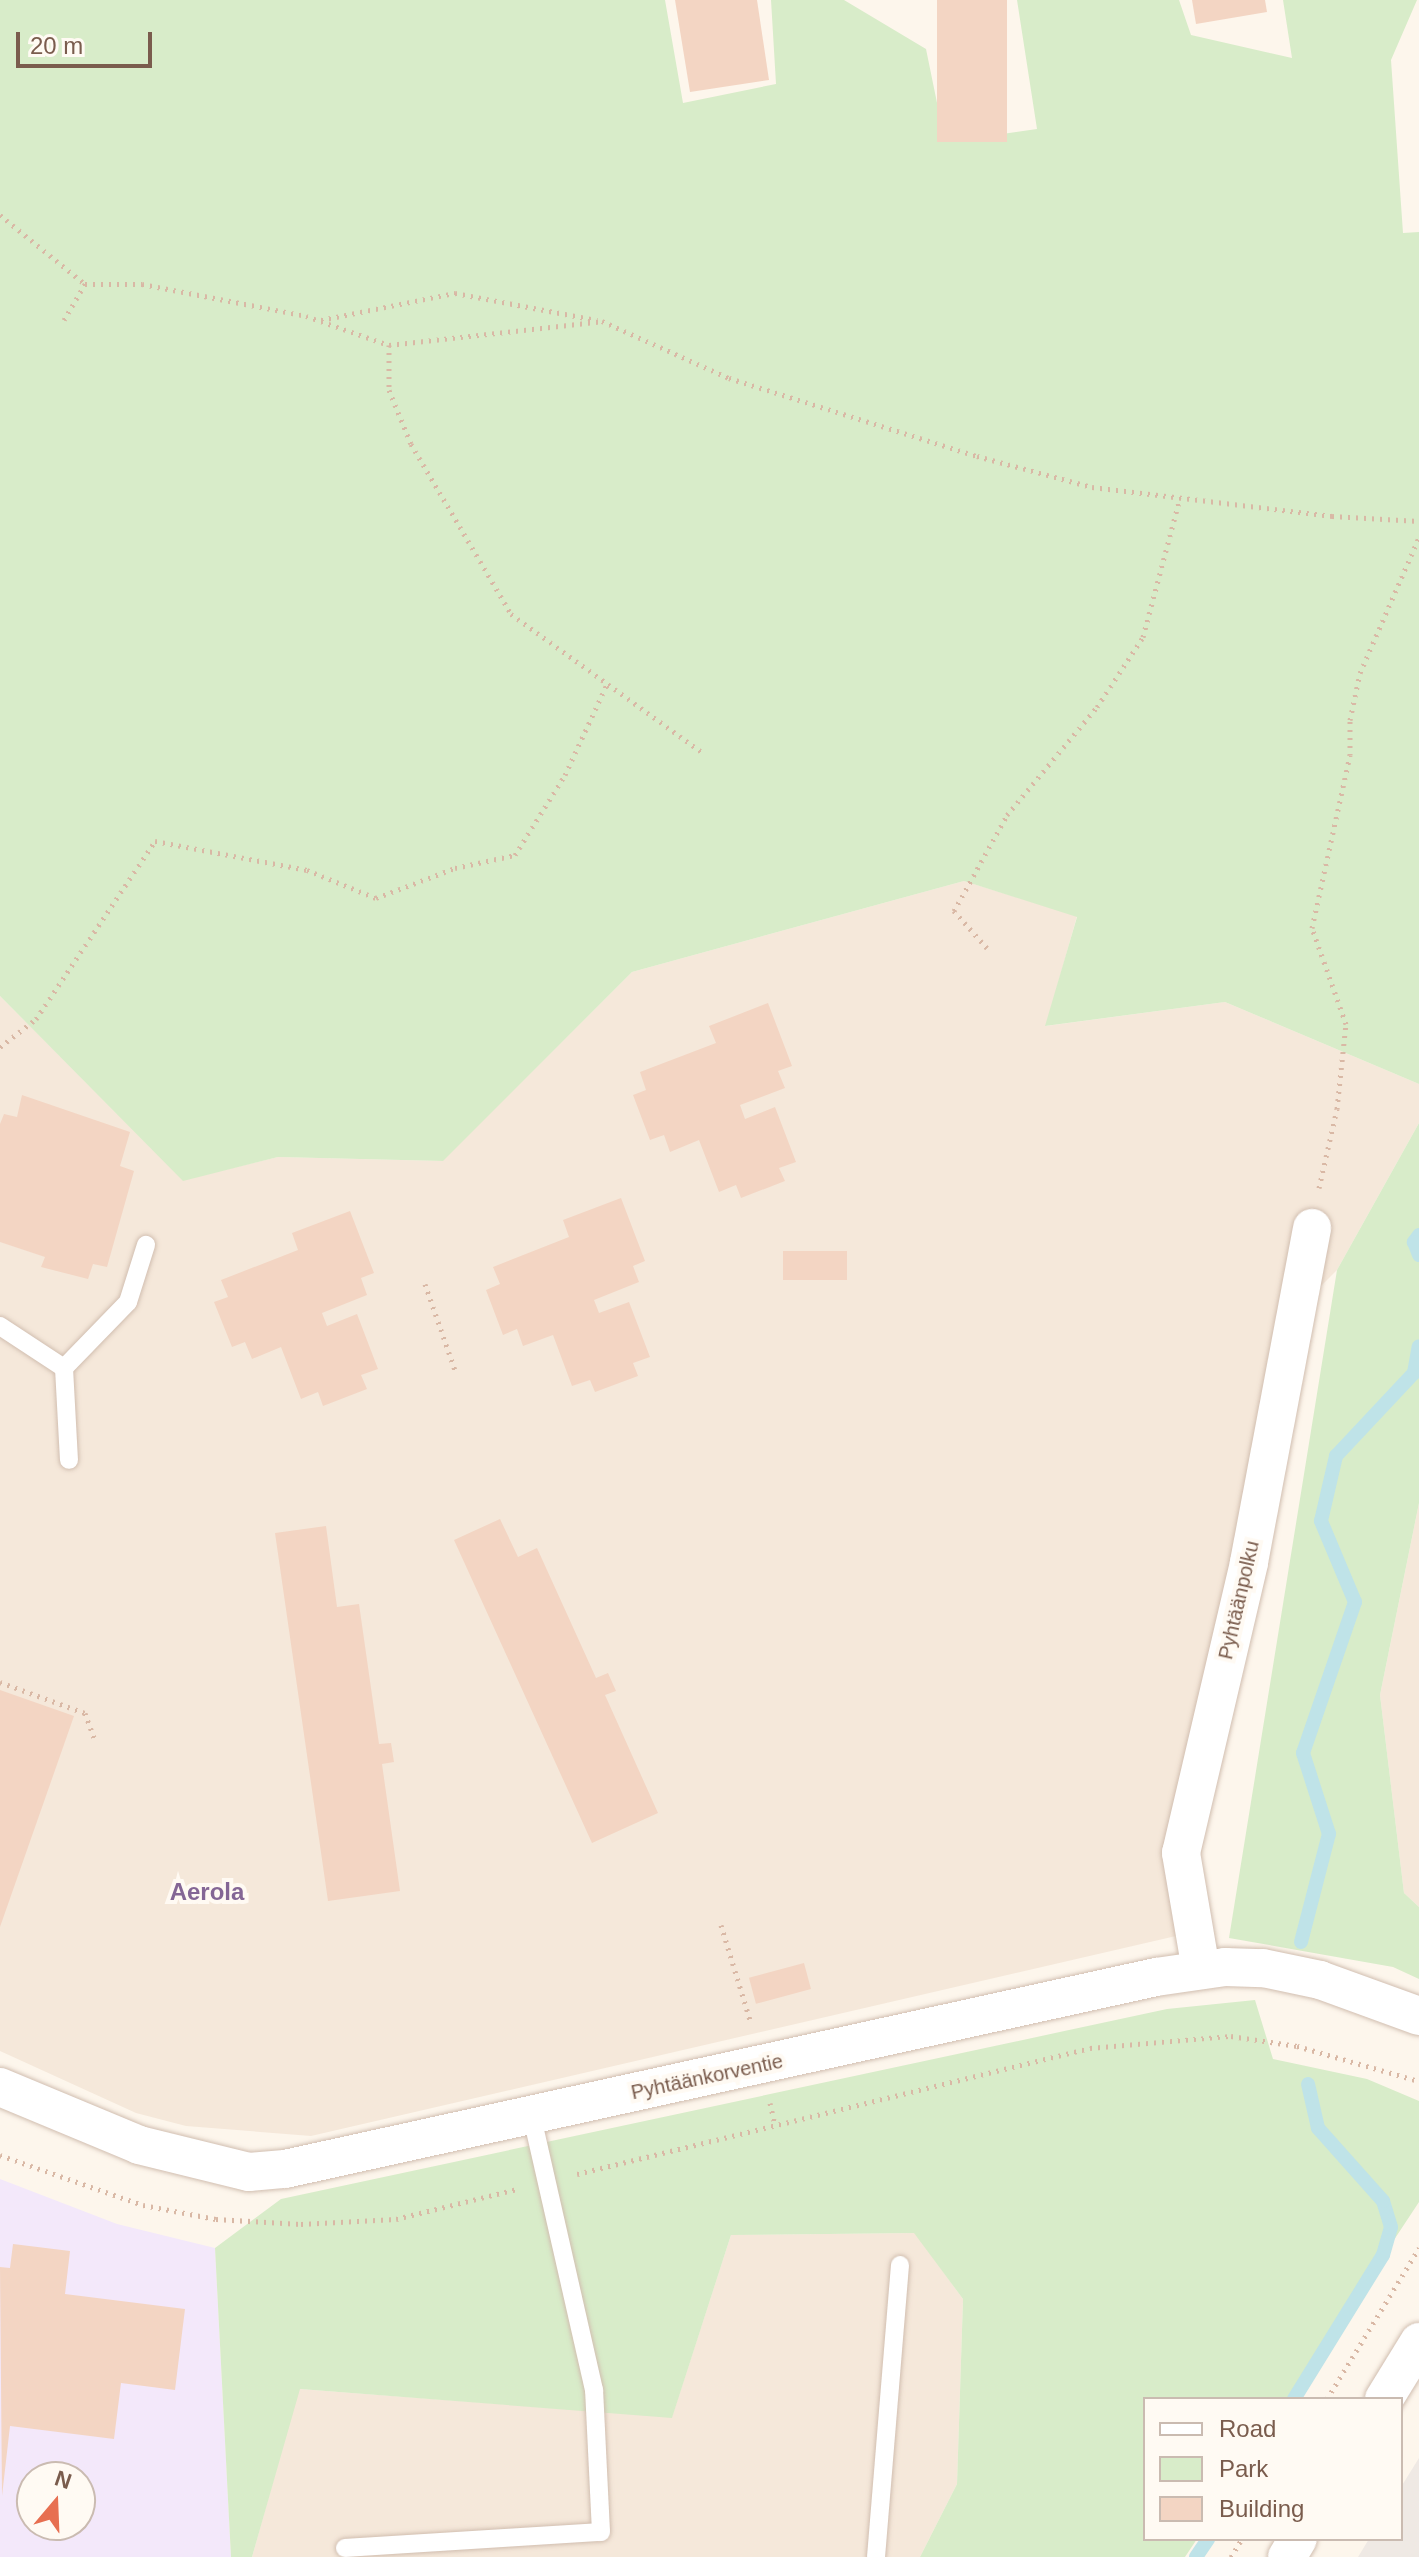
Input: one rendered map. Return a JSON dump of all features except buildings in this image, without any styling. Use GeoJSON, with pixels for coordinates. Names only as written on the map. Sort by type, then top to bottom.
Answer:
{"type":"FeatureCollection","features":[{"type":"Feature","properties":{"kind":"street","name":"Pyhtäänpolku"},"geometry":{"type":"LineString","coordinates":[[1201,1970],[1181,1853],[1249,1562],[1312,1228]]}},
{"type":"Feature","properties":{"kind":"street","name":"Pyhtäänkorventie"},"geometry":{"type":"LineString","coordinates":[[0,2087],[139,2145],[249,2172],[285,2169],[1201,1970],[1263,1968],[1346,1988],[1419,2016]]}},
{"type":"Feature","properties":{"kind":"street"},"geometry":{"type":"LineString","coordinates":[[1385,2397],[1419,2342]]}},
{"type":"Feature","properties":{"kind":"lane"},"geometry":{"type":"LineString","coordinates":[[69,1460],[64,1368],[128,1302],[146,1245]]}},
{"type":"Feature","properties":{"kind":"lane"},"geometry":{"type":"LineString","coordinates":[[0,1326],[64,1368]]}},
{"type":"Feature","properties":{"kind":"lane"},"geometry":{"type":"LineString","coordinates":[[345,2548],[601,2532],[594,2390],[532,2116]]}},
{"type":"Feature","properties":{"kind":"lane"},"geometry":{"type":"LineString","coordinates":[[876,2557],[900,2265]]}},
{"type":"Feature","properties":{"kind":"path"},"geometry":{"type":"LineString","coordinates":[[0,215],[85,284],[142,284],[319,320],[389,345],[602,321]]}},
{"type":"Feature","properties":{"kind":"path"},"geometry":{"type":"LineString","coordinates":[[64,320],[85,284]]}},
{"type":"Feature","properties":{"kind":"path"},"geometry":{"type":"LineString","coordinates":[[319,320],[455,293],[602,321],[729,378],[977,456],[1092,487],[1419,521]]}},
{"type":"Feature","properties":{"kind":"path"},"geometry":{"type":"LineString","coordinates":[[389,345],[389,390],[411,444],[511,614],[703,753]]}},
{"type":"Feature","properties":{"kind":"path"},"geometry":{"type":"LineString","coordinates":[[987,948],[954,911],[1007,815],[1097,707],[1143,637],[1180,498]]}},
{"type":"Feature","properties":{"kind":"path"},"geometry":{"type":"LineString","coordinates":[[1312,1228],[1337,1109],[1346,1024],[1312,928],[1350,755],[1350,720],[1360,673],[1419,537]]}},
{"type":"Feature","properties":{"kind":"path"},"geometry":{"type":"LineString","coordinates":[[0,1047],[36,1019],[155,841],[307,870],[376,898],[455,868],[515,855],[565,775],[607,684]]}},
{"type":"Feature","properties":{"kind":"path"},"geometry":{"type":"LineString","coordinates":[[425,1284],[456,1373]]}},
{"type":"Feature","properties":{"kind":"path"},"geometry":{"type":"LineString","coordinates":[[0,1682],[85,1713],[95,1741]]}},
{"type":"Feature","properties":{"kind":"path"},"geometry":{"type":"LineString","coordinates":[[0,2155],[143,2205],[216,2219],[301,2224],[396,2219],[1090,2048],[1231,2036],[1297,2046],[1419,2081]]}},
{"type":"Feature","properties":{"kind":"path"},"geometry":{"type":"LineString","coordinates":[[1328,2397],[1419,2248]]}},
{"type":"Feature","properties":{"kind":"shaded area"},"geometry":{"type":"Polygon","coordinates":[[[964,881],[1077,916],[1046,1026],[1225,1002],[1419,1084],[1419,1123],[1337,1270],[1298,1309],[1189,1924],[1176,1936],[311,2136],[186,2126],[136,2113],[0,2051],[0,996],[183,1180],[278,1157],[442,1161],[632,972],[964,881]]]}},
{"type":"Feature","properties":{"kind":"shaded area"},"geometry":{"type":"Polygon","coordinates":[[[1419,1503],[1419,1907],[1404,1893],[1380,1695],[1419,1503]]]}},
{"type":"Feature","properties":{"kind":"shaded area"},"geometry":{"type":"Polygon","coordinates":[[[0,2179],[117,2224],[215,2248],[231,2557],[0,2557],[0,2179]]]}},
{"type":"Feature","properties":{"kind":"shaded area"},"geometry":{"type":"Polygon","coordinates":[[[915,2233],[963,2299],[957,2484],[920,2557],[252,2557],[299,2389],[672,2417],[731,2235],[915,2233]]]}},
{"type":"Feature","properties":{"kind":"shaded area"},"geometry":{"type":"Polygon","coordinates":[[[1419,2458],[1419,2557],[1358,2557],[1368,2541],[1403,2541],[1403,2484],[1419,2458]]]}},
{"type":"Feature","properties":{"kind":"green space"},"geometry":{"type":"Polygon","coordinates":[[[0,0],[665,0],[683,103],[776,84],[771,0],[844,0],[926,49],[945,142],[1037,129],[1017,0],[1179,0],[1191,35],[1292,58],[1283,0],[1417,0],[1391,60],[1403,233],[1419,232],[1419,1084],[1225,1002],[1045,1026],[1077,917],[964,881],[632,972],[443,1161],[278,1157],[183,1181],[0,996],[0,0]]]}},
{"type":"Feature","properties":{"kind":"green space"},"geometry":{"type":"Polygon","coordinates":[[[1419,1123],[1419,1503],[1380,1695],[1404,1893],[1419,1907],[1419,1979],[1393,1967],[1229,1938],[1337,1270],[1419,1123]]]}},
{"type":"Feature","properties":{"kind":"green space"},"geometry":{"type":"Polygon","coordinates":[[[1255,2000],[1273,2059],[1367,2079],[1419,2101],[1419,2202],[1290,2397],[1143,2397],[1143,2541],[1196,2541],[1185,2557],[920,2557],[957,2484],[963,2299],[914,2233],[731,2235],[672,2418],[300,2389],[252,2557],[231,2557],[215,2248],[281,2199],[1167,2009],[1255,2000]]]}},
{"type":"Feature","properties":{"kind":"waterway"},"geometry":{"type":"LineString","coordinates":[[1419,1235],[1414,1242],[1419,1255]]}},
{"type":"Feature","properties":{"kind":"waterway"},"geometry":{"type":"LineString","coordinates":[[1301,1942],[1329,1834],[1303,1753],[1355,1602],[1321,1521],[1336,1456],[1414,1373],[1419,1346]]}},
{"type":"Feature","properties":{"kind":"waterway"},"geometry":{"type":"LineString","coordinates":[[1295,2397],[1383,2255],[1391,2227],[1383,2201],[1318,2128],[1308,2084]]}},
{"type":"Feature","properties":{"kind":"waterway"},"geometry":{"type":"LineString","coordinates":[[1196,2557],[1207,2541]]}},
{"type":"Feature","properties":{"kind":"district","name":"Aerola"},"geometry":{"type":"Point","coordinates":[207,1892]}}]}
